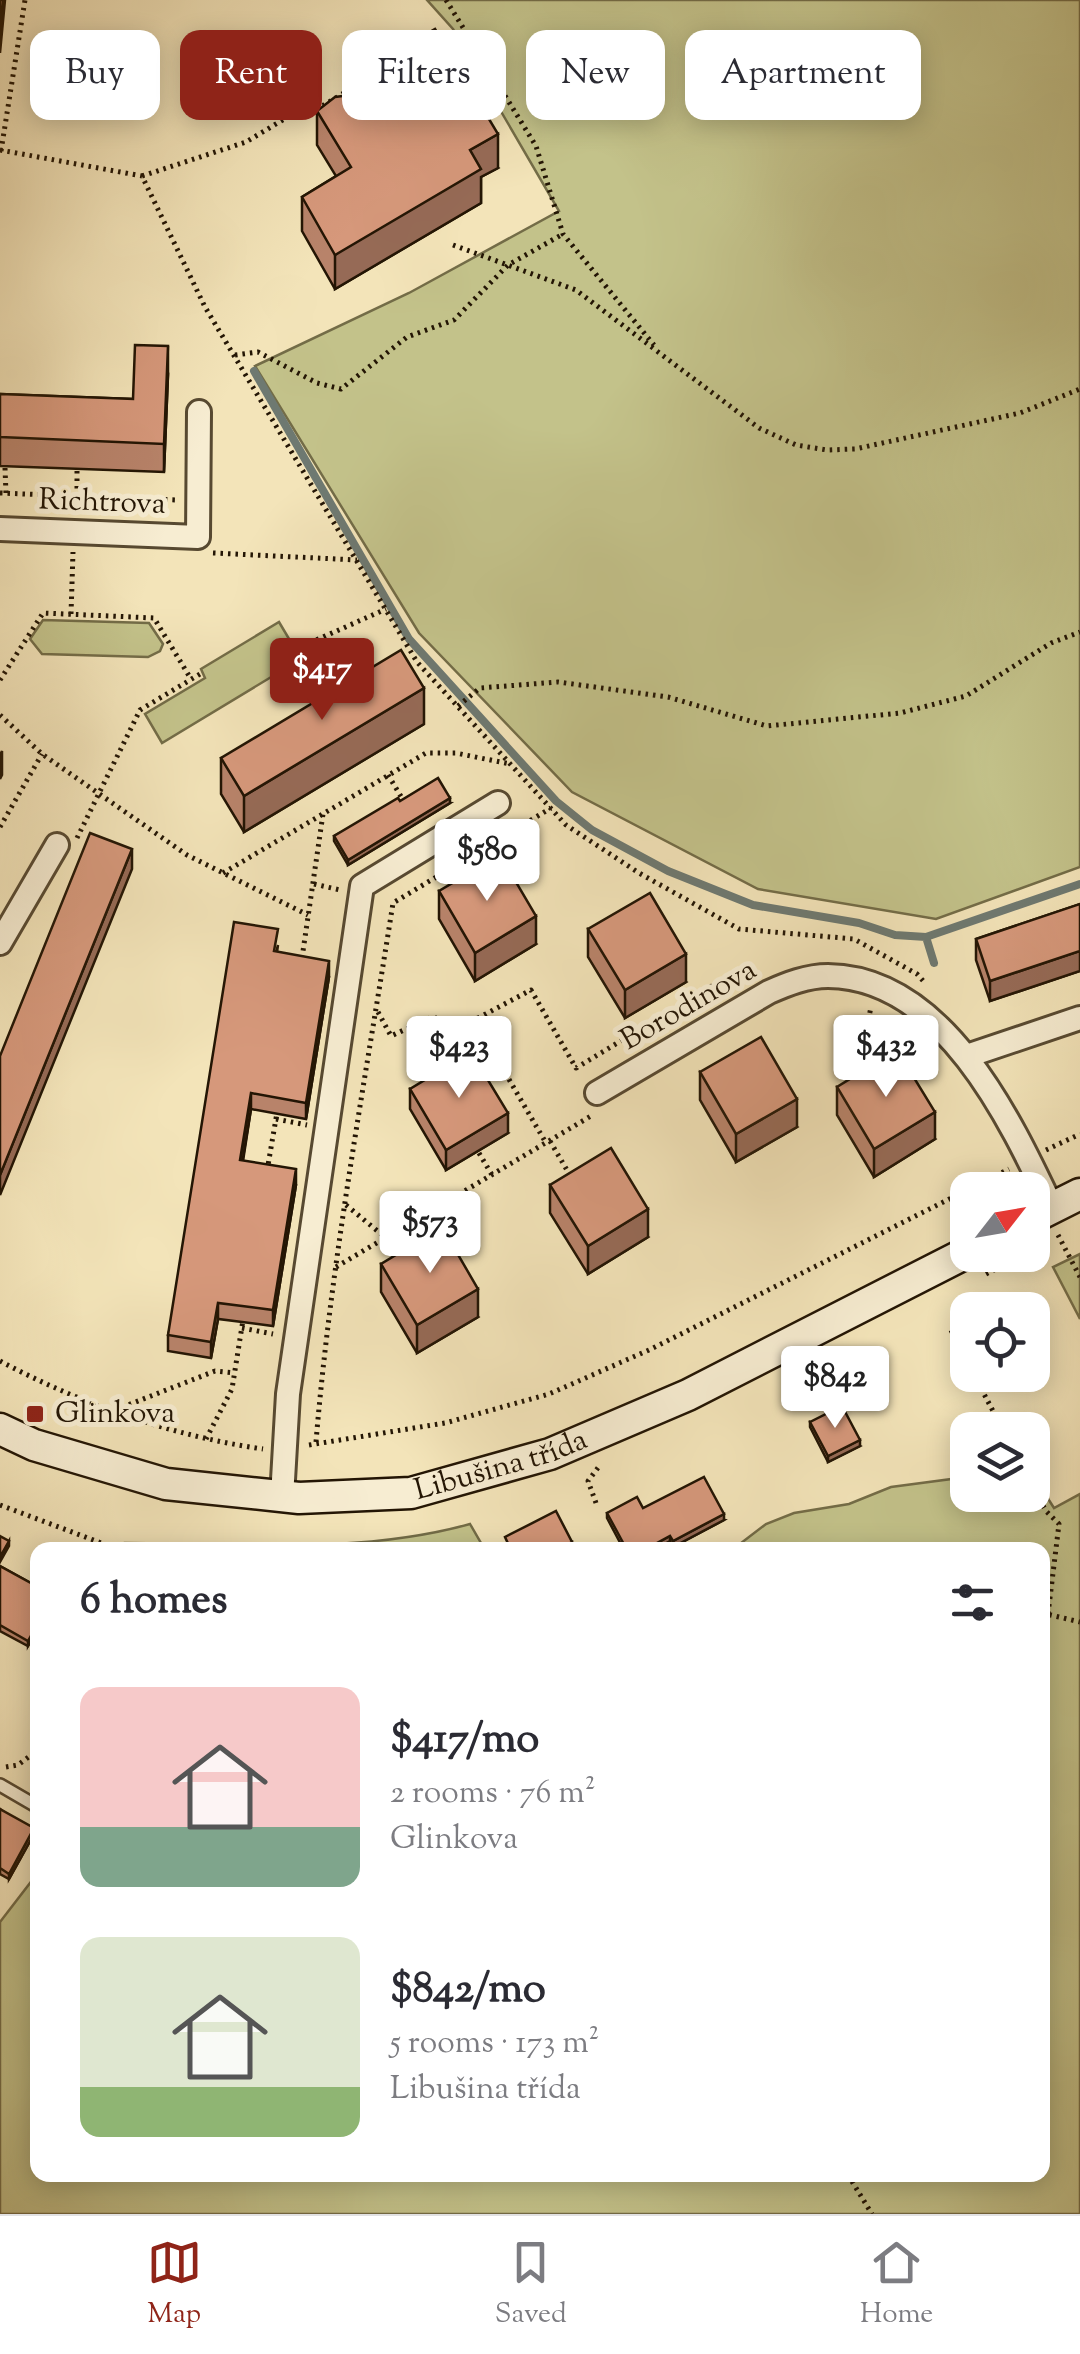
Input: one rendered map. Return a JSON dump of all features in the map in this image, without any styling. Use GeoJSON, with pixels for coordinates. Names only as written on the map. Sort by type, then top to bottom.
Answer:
{"type":"FeatureCollection","features":[{"type":"Feature","properties":{"kind":"street","name":"Richtrova"},"geometry":{"type":"LineString","coordinates":[[0,529],[198,537],[199,412]]}},
{"type":"Feature","properties":{"kind":"street"},"geometry":{"type":"LineString","coordinates":[[282,1496],[288,1394],[362,886],[498,803]]}},
{"type":"Feature","properties":{"kind":"street"},"geometry":{"type":"LineString","coordinates":[[0,944],[63,848]]}},
{"type":"Feature","properties":{"kind":"street","name":"Borodinova"},"geometry":{"type":"LineString","coordinates":[[598,1103],[768,992],[798,980],[827,976],[866,982],[902,1000],[936,1024],[968,1056],[1029,1159],[1032,1172]]}},
{"type":"Feature","properties":{"kind":"street"},"geometry":{"type":"LineString","coordinates":[[968,1056],[1080,1018]]}},
{"type":"Feature","properties":{"kind":"street"},"geometry":{"type":"LineString","coordinates":[[1050,1209],[1080,1194]]}},
{"type":"Feature","properties":{"kind":"street","name":"Libušina třída"},"geometry":{"type":"LineString","coordinates":[[0,1429],[34,1445],[166,1484],[299,1498],[410,1493],[550,1454],[688,1395],[950,1261]]}},
{"type":"Feature","properties":{"kind":"lane"},"geometry":{"type":"LineString","coordinates":[[0,1785],[30,1802]]}},
{"type":"Feature","properties":{"kind":"path"},"geometry":{"type":"LineString","coordinates":[[25,0],[1,150],[142,176],[246,142],[296,112],[324,105],[342,95]]}},
{"type":"Feature","properties":{"kind":"path"},"geometry":{"type":"LineString","coordinates":[[446,0],[536,146],[563,234],[659,351]]}},
{"type":"Feature","properties":{"kind":"path"},"geometry":{"type":"LineString","coordinates":[[142,176],[206,308],[417,662],[566,825],[639,873],[739,929],[854,939],[917,974],[928,986]]}},
{"type":"Feature","properties":{"kind":"path"},"geometry":{"type":"LineString","coordinates":[[235,355],[258,352],[317,382],[340,389],[408,337],[454,320],[508,264],[563,234]]}},
{"type":"Feature","properties":{"kind":"path"},"geometry":{"type":"LineString","coordinates":[[453,245],[576,290],[759,428],[796,445],[855,449],[1020,412],[1080,389]]}},
{"type":"Feature","properties":{"kind":"path"},"geometry":{"type":"LineString","coordinates":[[4,468],[3,494],[182,500]]}},
{"type":"Feature","properties":{"kind":"path"},"geometry":{"type":"LineString","coordinates":[[77,471],[77,497]]}},
{"type":"Feature","properties":{"kind":"path"},"geometry":{"type":"LineString","coordinates":[[71,614],[73,546]]}},
{"type":"Feature","properties":{"kind":"path"},"geometry":{"type":"LineString","coordinates":[[296,650],[386,609]]}},
{"type":"Feature","properties":{"kind":"path"},"geometry":{"type":"LineString","coordinates":[[0,680],[42,612],[154,618],[191,679]]}},
{"type":"Feature","properties":{"kind":"path"},"geometry":{"type":"LineString","coordinates":[[458,706],[480,688],[558,682],[668,697],[767,726],[900,713],[966,696],[1051,643],[1080,632]]}},
{"type":"Feature","properties":{"kind":"path"},"geometry":{"type":"LineString","coordinates":[[63,848],[100,796],[140,710],[200,674]]}},
{"type":"Feature","properties":{"kind":"path"},"geometry":{"type":"LineString","coordinates":[[0,715],[42,754],[187,856],[308,915]]}},
{"type":"Feature","properties":{"kind":"path"},"geometry":{"type":"LineString","coordinates":[[223,874],[426,753],[456,753],[510,764]]}},
{"type":"Feature","properties":{"kind":"path"},"geometry":{"type":"LineString","coordinates":[[0,827],[42,754]]}},
{"type":"Feature","properties":{"kind":"path"},"geometry":{"type":"LineString","coordinates":[[388,776],[411,812]]}},
{"type":"Feature","properties":{"kind":"path"},"geometry":{"type":"LineString","coordinates":[[316,1442],[336,1267],[393,903],[551,808]]}},
{"type":"Feature","properties":{"kind":"path"},"geometry":{"type":"LineString","coordinates":[[300,971],[324,814]]}},
{"type":"Feature","properties":{"kind":"path"},"geometry":{"type":"LineString","coordinates":[[314,884],[348,892]]}},
{"type":"Feature","properties":{"kind":"path"},"geometry":{"type":"LineString","coordinates":[[376,1010],[391,1036],[434,1016],[444,1036],[531,990],[576,1068],[725,978],[742,1008]]}},
{"type":"Feature","properties":{"kind":"path"},"geometry":{"type":"LineString","coordinates":[[861,1086],[855,1077],[872,1000],[884,1006]]}},
{"type":"Feature","properties":{"kind":"path"},"geometry":{"type":"LineString","coordinates":[[475,1021],[573,1180]]}},
{"type":"Feature","properties":{"kind":"path"},"geometry":{"type":"LineString","coordinates":[[864,1044],[945,1058],[932,1045]]}},
{"type":"Feature","properties":{"kind":"path"},"geometry":{"type":"LineString","coordinates":[[266,1176],[279,1100]]}},
{"type":"Feature","properties":{"kind":"path"},"geometry":{"type":"LineString","coordinates":[[336,1267],[548,1142],[598,1103]]}},
{"type":"Feature","properties":{"kind":"path"},"geometry":{"type":"LineString","coordinates":[[276,1119],[310,1126]]}},
{"type":"Feature","properties":{"kind":"path"},"geometry":{"type":"LineString","coordinates":[[479,1153],[492,1175]]}},
{"type":"Feature","properties":{"kind":"path"},"geometry":{"type":"LineString","coordinates":[[0,1361],[112,1410],[206,1439],[284,1449],[380,1436],[549,1394],[649,1350],[1012,1168],[1008,1157]]}},
{"type":"Feature","properties":{"kind":"path"},"geometry":{"type":"LineString","coordinates":[[346,1204],[387,1237],[404,1260]]}},
{"type":"Feature","properties":{"kind":"path"},"geometry":{"type":"LineString","coordinates":[[1050,1224],[1080,1277]]}},
{"type":"Feature","properties":{"kind":"path"},"geometry":{"type":"LineString","coordinates":[[206,1439],[232,1389],[245,1309]]}},
{"type":"Feature","properties":{"kind":"path"},"geometry":{"type":"LineString","coordinates":[[242,1328],[280,1335]]}},
{"type":"Feature","properties":{"kind":"path"},"geometry":{"type":"LineString","coordinates":[[112,1410],[215,1371],[235,1373]]}},
{"type":"Feature","properties":{"kind":"path"},"geometry":{"type":"LineString","coordinates":[[0,1505],[98,1542]]}},
{"type":"Feature","properties":{"kind":"path"},"geometry":{"type":"LineString","coordinates":[[1047,1512],[1059,1524],[1050,1582]]}},
{"type":"Feature","properties":{"kind":"path"},"geometry":{"type":"LineString","coordinates":[[1050,1615],[1080,1622]]}},
{"type":"Feature","properties":{"kind":"path"},"geometry":{"type":"LineString","coordinates":[[0,1768],[18,1765],[30,1756]]}},
{"type":"Feature","properties":{"kind":"path"},"geometry":{"type":"LineString","coordinates":[[852,2182],[872,2214]]}},
{"type":"Feature","properties":{"kind":"shaded area"},"geometry":{"type":"Polygon","coordinates":[[[427,0],[1080,0],[1080,867],[936,919],[758,889],[572,792],[419,633],[255,366],[409,293],[559,211],[506,120],[506,30],[453,29],[427,0]]]}},
{"type":"Feature","properties":{"kind":"shaded area"},"geometry":{"type":"Polygon","coordinates":[[[43,620],[149,623],[163,644],[160,651],[148,657],[42,654],[30,639],[43,620]]]}},
{"type":"Feature","properties":{"kind":"shaded area"},"geometry":{"type":"Polygon","coordinates":[[[279,622],[301,659],[162,743],[145,714],[205,678],[201,669],[279,622]]]}},
{"type":"Feature","properties":{"kind":"shaded area"},"geometry":{"type":"Polygon","coordinates":[[[1080,1254],[1080,1319],[1053,1267],[1080,1254]]]}},
{"type":"Feature","properties":{"kind":"shaded area"},"geometry":{"type":"Polygon","coordinates":[[[950,1479],[950,1512],[1050,1512],[1050,1502],[1054,1508],[1080,1494],[1080,2214],[0,2214],[0,1922],[30,1883],[30,2182],[1050,2182],[1050,1542],[742,1542],[766,1524],[794,1513],[849,1504],[891,1487],[950,1479]]]}},
{"type":"Feature","properties":{"kind":"shaded area"},"geometry":{"type":"Polygon","coordinates":[[[470,1524],[480,1542],[364,1542],[385,1540],[470,1524]]]}},
{"type":"Feature","properties":{"kind":"building"},"geometry":{"type":"Polygon","coordinates":[[[342,96],[342,120],[490,120],[498,134],[470,150],[481,169],[335,255],[302,197],[351,167],[322,119],[322,107],[342,96]]]}},
{"type":"Feature","properties":{"kind":"building"},"geometry":{"type":"Polygon","coordinates":[[[135,345],[168,346],[164,444],[0,437],[0,394],[133,399],[135,345]]]}},
{"type":"Feature","properties":{"kind":"building"},"geometry":{"type":"Polygon","coordinates":[[[401,650],[424,688],[244,796],[221,758],[401,650]]]}},
{"type":"Feature","properties":{"kind":"building"},"geometry":{"type":"Polygon","coordinates":[[[438,778],[450,798],[348,860],[334,836],[438,778]]]}},
{"type":"Feature","properties":{"kind":"building"},"geometry":{"type":"Polygon","coordinates":[[[90,833],[132,849],[0,1175],[0,1056],[90,833]]]}},
{"type":"Feature","properties":{"kind":"building"},"geometry":{"type":"Polygon","coordinates":[[[500,855],[536,916],[475,953],[439,891],[500,855]]]}},
{"type":"Feature","properties":{"kind":"building"},"geometry":{"type":"Polygon","coordinates":[[[650,893],[686,954],[625,990],[588,929],[650,893]]]}},
{"type":"Feature","properties":{"kind":"building"},"geometry":{"type":"Polygon","coordinates":[[[1080,904],[1080,951],[990,981],[976,939],[1080,904]]]}},
{"type":"Feature","properties":{"kind":"building"},"geometry":{"type":"Polygon","coordinates":[[[234,922],[278,929],[274,951],[329,961],[306,1103],[251,1093],[240,1160],[296,1169],[273,1310],[218,1303],[211,1342],[168,1335],[234,922]]]}},
{"type":"Feature","properties":{"kind":"building"},"geometry":{"type":"Polygon","coordinates":[[[761,1037],[797,1099],[736,1134],[700,1072],[761,1037]]]}},
{"type":"Feature","properties":{"kind":"building"},"geometry":{"type":"Polygon","coordinates":[[[897,1050],[935,1112],[874,1149],[837,1087],[897,1050]]]}},
{"type":"Feature","properties":{"kind":"building"},"geometry":{"type":"Polygon","coordinates":[[[471,1052],[508,1113],[446,1150],[410,1089],[471,1052]]]}},
{"type":"Feature","properties":{"kind":"building"},"geometry":{"type":"Polygon","coordinates":[[[611,1148],[648,1209],[588,1246],[550,1185],[611,1148]]]}},
{"type":"Feature","properties":{"kind":"building"},"geometry":{"type":"Polygon","coordinates":[[[442,1227],[478,1289],[417,1325],[381,1264],[442,1227]]]}},
{"type":"Feature","properties":{"kind":"building"},"geometry":{"type":"Polygon","coordinates":[[[842,1406],[860,1440],[828,1456],[810,1422],[842,1406]]]}},
{"type":"Feature","properties":{"kind":"building"},"geometry":{"type":"Polygon","coordinates":[[[704,1477],[724,1514],[673,1541],[670,1536],[659,1542],[623,1542],[607,1513],[637,1497],[643,1508],[704,1477]]]}},
{"type":"Feature","properties":{"kind":"building"},"geometry":{"type":"Polygon","coordinates":[[[556,1511],[572,1542],[507,1542],[505,1537],[556,1511]]]}},
{"type":"Feature","properties":{"kind":"building"},"geometry":{"type":"Polygon","coordinates":[[[0,1536],[9,1541],[0,1557],[0,1536]]]}},
{"type":"Feature","properties":{"kind":"building"},"geometry":{"type":"Polygon","coordinates":[[[0,1566],[30,1583],[30,1637],[28,1641],[0,1625],[0,1566]]]}},
{"type":"Feature","properties":{"kind":"building"},"geometry":{"type":"Polygon","coordinates":[[[0,1809],[30,1826],[30,1835],[9,1874],[0,1868],[0,1809]]]}},
{"type":"Feature","properties":{"kind":"waterway"},"geometry":{"type":"LineString","coordinates":[[254,371],[409,639],[556,801],[592,830],[668,871],[753,905],[859,923],[895,935],[926,937],[934,963]]}},
{"type":"Feature","properties":{"kind":"waterway"},"geometry":{"type":"LineString","coordinates":[[926,937],[1080,884]]}},
{"type":"Feature","properties":{"kind":"place","name":"Glinkova"},"geometry":{"type":"Point","coordinates":[35,1414]}}]}
